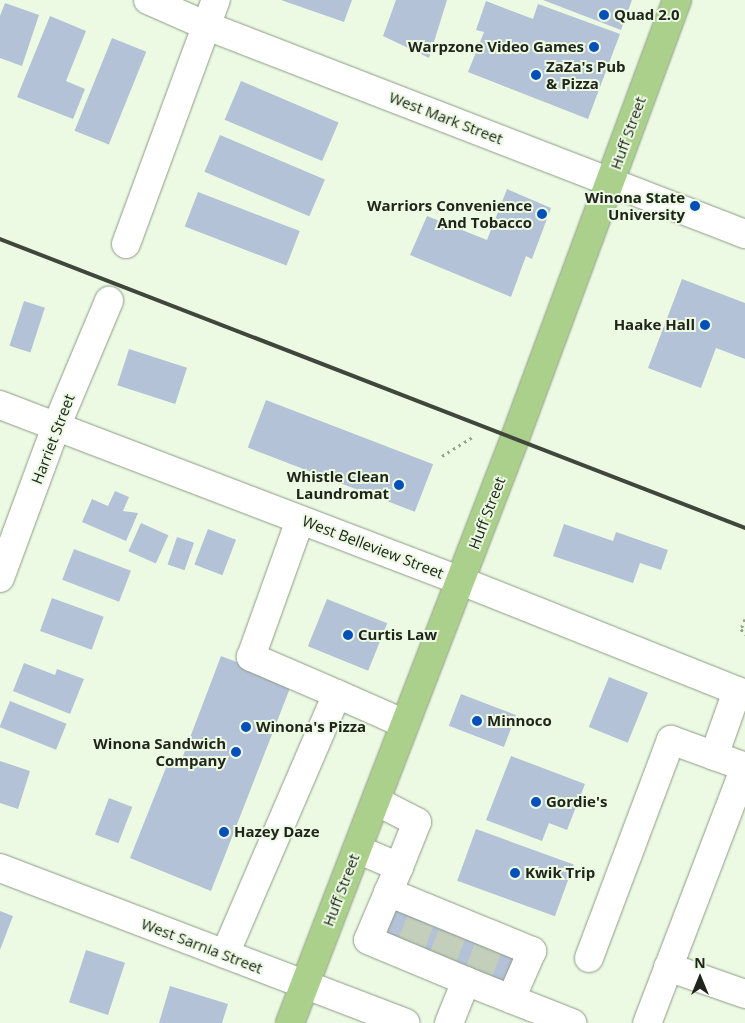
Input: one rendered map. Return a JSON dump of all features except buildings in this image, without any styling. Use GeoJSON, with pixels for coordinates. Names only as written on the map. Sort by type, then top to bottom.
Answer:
{"type":"FeatureCollection","features":[{"type":"Feature","properties":{"kind":"main road","name":"Huff Street"},"geometry":{"type":"LineString","coordinates":[[290,1023],[461,581],[677,0]]}},
{"type":"Feature","properties":{"kind":"street","name":"West Mark Street"},"geometry":{"type":"LineString","coordinates":[[148,0],[207,26],[745,234]]}},
{"type":"Feature","properties":{"kind":"street"},"geometry":{"type":"LineString","coordinates":[[126,244],[216,0]]}},
{"type":"Feature","properties":{"kind":"street","name":"Harriet Street"},"geometry":{"type":"LineString","coordinates":[[0,578],[56,427],[109,301]]}},
{"type":"Feature","properties":{"kind":"street","name":"West Belleview Street"},"geometry":{"type":"LineString","coordinates":[[0,406],[461,581],[741,693]]}},
{"type":"Feature","properties":{"kind":"street"},"geometry":{"type":"LineString","coordinates":[[300,520],[251,657],[405,724]]}},
{"type":"Feature","properties":{"kind":"street"},"geometry":{"type":"LineString","coordinates":[[714,756],[741,693]]}},
{"type":"Feature","properties":{"kind":"street"},"geometry":{"type":"LineString","coordinates":[[225,954],[337,694]]}},
{"type":"Feature","properties":{"kind":"street"},"geometry":{"type":"LineString","coordinates":[[589,958],[672,740],[745,767],[647,1023]]}},
{"type":"Feature","properties":{"kind":"street"},"geometry":{"type":"LineString","coordinates":[[376,801],[418,822],[368,940],[409,952],[511,999],[572,1023]]}},
{"type":"Feature","properties":{"kind":"street"},"geometry":{"type":"LineString","coordinates":[[357,849],[399,867]]}},
{"type":"Feature","properties":{"kind":"street","name":"West Sarnia Street"},"geometry":{"type":"LineString","coordinates":[[0,868],[405,1023]]}},
{"type":"Feature","properties":{"kind":"street"},"geometry":{"type":"LineString","coordinates":[[388,892],[423,913],[491,940],[532,951],[511,999]]}},
{"type":"Feature","properties":{"kind":"street"},"geometry":{"type":"LineString","coordinates":[[668,966],[745,994]]}},
{"type":"Feature","properties":{"kind":"street"},"geometry":{"type":"LineString","coordinates":[[449,1023],[473,980]]}},
{"type":"Feature","properties":{"kind":"path"},"geometry":{"type":"LineString","coordinates":[[442,456],[473,438]]}},
{"type":"Feature","properties":{"kind":"path"},"geometry":{"type":"LineString","coordinates":[[745,619],[741,629],[745,636]]}},
{"type":"Feature","properties":{"kind":"tunnel"},"geometry":{"type":"LineString","coordinates":[[410,948],[421,919]]}},
{"type":"Feature","properties":{"kind":"tunnel"},"geometry":{"type":"LineString","coordinates":[[442,961],[453,931]]}},
{"type":"Feature","properties":{"kind":"tunnel"},"geometry":{"type":"LineString","coordinates":[[478,975],[489,945]]}},
{"type":"Feature","properties":{"kind":"railway"},"geometry":{"type":"LineString","coordinates":[[0,239],[745,528]]}},
{"type":"Feature","properties":{"kind":"place","name":"Quad 2.0"},"geometry":{"type":"Point","coordinates":[604,15]}},
{"type":"Feature","properties":{"kind":"place","name":"Warpzone Video Games"},"geometry":{"type":"Point","coordinates":[594,47]}},
{"type":"Feature","properties":{"kind":"place","name":"ZaZa's Pub & Pizza"},"geometry":{"type":"Point","coordinates":[536,75]}},
{"type":"Feature","properties":{"kind":"place","name":"Winona State University"},"geometry":{"type":"Point","coordinates":[695,206]}},
{"type":"Feature","properties":{"kind":"place","name":"Warriors Convenience And Tobacco"},"geometry":{"type":"Point","coordinates":[542,214]}},
{"type":"Feature","properties":{"kind":"place","name":"Haake Hall"},"geometry":{"type":"Point","coordinates":[705,325]}},
{"type":"Feature","properties":{"kind":"place","name":"Whistle Clean Laundromat"},"geometry":{"type":"Point","coordinates":[399,485]}},
{"type":"Feature","properties":{"kind":"place","name":"Curtis Law"},"geometry":{"type":"Point","coordinates":[348,635]}},
{"type":"Feature","properties":{"kind":"place","name":"Minnoco"},"geometry":{"type":"Point","coordinates":[477,721]}},
{"type":"Feature","properties":{"kind":"place","name":"Winona's Pizza"},"geometry":{"type":"Point","coordinates":[246,727]}},
{"type":"Feature","properties":{"kind":"place","name":"Winona Sandwich Company"},"geometry":{"type":"Point","coordinates":[236,752]}},
{"type":"Feature","properties":{"kind":"place","name":"Gordie's"},"geometry":{"type":"Point","coordinates":[536,802]}},
{"type":"Feature","properties":{"kind":"place","name":"Hazey Daze"},"geometry":{"type":"Point","coordinates":[224,832]}},
{"type":"Feature","properties":{"kind":"place","name":"Kwik Trip"},"geometry":{"type":"Point","coordinates":[515,873]}}]}
